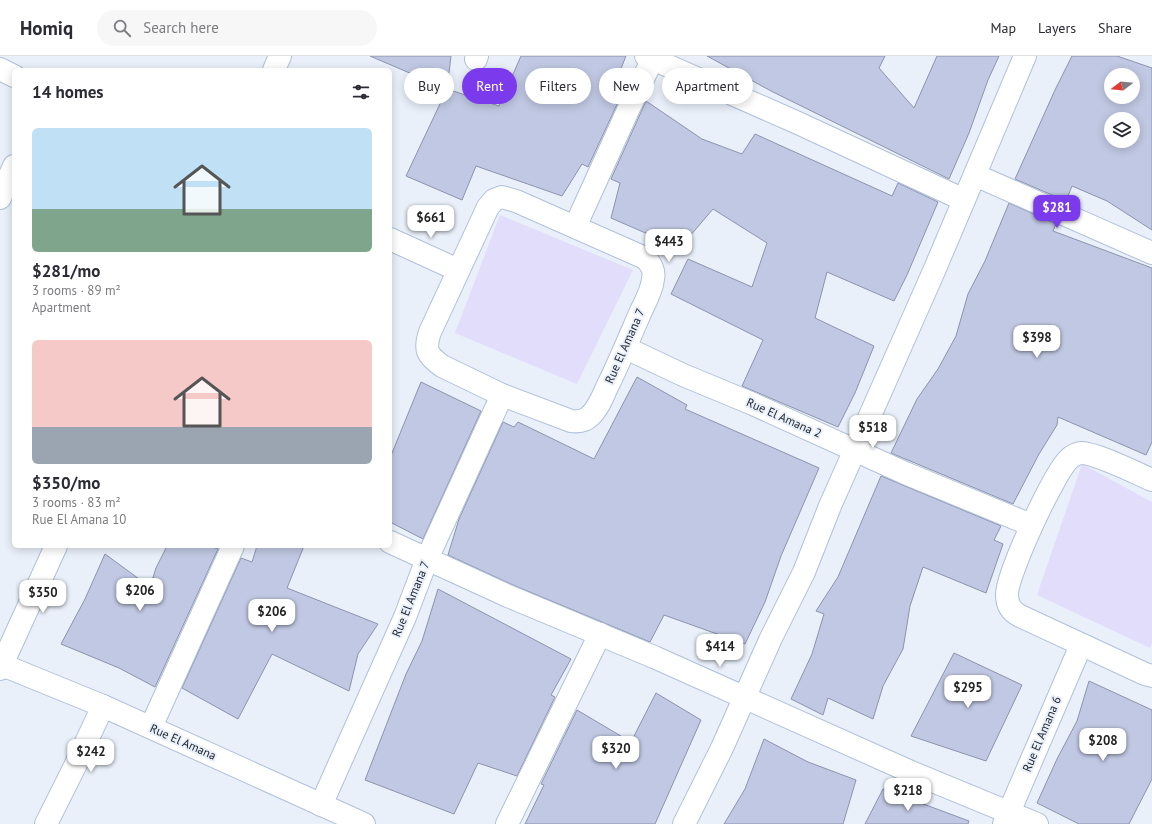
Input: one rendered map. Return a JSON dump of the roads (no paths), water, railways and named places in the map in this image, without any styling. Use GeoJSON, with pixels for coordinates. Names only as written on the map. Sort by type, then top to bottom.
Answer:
{"type":"FeatureCollection","features":[{"type":"Feature","properties":{"kind":"street"},"geometry":{"type":"LineString","coordinates":[[275,68],[280,56]]}},
{"type":"Feature","properties":{"kind":"street"},"geometry":{"type":"LineString","coordinates":[[684,824],[722,748],[771,638],[804,572],[854,450],[881,393],[976,175],[997,119],[1025,56]]}},
{"type":"Feature","properties":{"kind":"street"},"geometry":{"type":"LineString","coordinates":[[575,227],[651,57],[964,200]]}},
{"type":"Feature","properties":{"kind":"street"},"geometry":{"type":"LineString","coordinates":[[0,69],[12,75]]}},
{"type":"Feature","properties":{"kind":"street"},"geometry":{"type":"LineString","coordinates":[[0,198],[12,171]]}},
{"type":"Feature","properties":{"kind":"street"},"geometry":{"type":"LineString","coordinates":[[976,175],[1152,253]]}},
{"type":"Feature","properties":{"kind":"street","name":"Rue El Amana 7"},"geometry":{"type":"LineString","coordinates":[[502,197],[516,201],[575,227],[645,258],[654,270],[649,293],[626,348],[597,406],[590,416],[578,422],[571,421],[502,395],[442,366],[433,360],[427,351],[426,342],[488,207],[494,200],[502,197]]}},
{"type":"Feature","properties":{"kind":"street"},"geometry":{"type":"LineString","coordinates":[[392,240],[458,270]]}},
{"type":"Feature","properties":{"kind":"street","name":"Rue El Amana 2"},"geometry":{"type":"LineString","coordinates":[[626,348],[683,375],[753,404],[905,473],[1031,525]]}},
{"type":"Feature","properties":{"kind":"street","name":"Rue El Amana 7"},"geometry":{"type":"LineString","coordinates":[[321,805],[405,617],[427,559],[502,395]]}},
{"type":"Feature","properties":{"kind":"street"},"geometry":{"type":"LineString","coordinates":[[1152,480],[1108,461],[1080,453],[1070,458],[1061,470],[1031,525],[1008,584],[1007,594],[1008,603],[1013,612],[1020,616],[1152,676]]}},
{"type":"Feature","properties":{"kind":"street"},"geometry":{"type":"LineString","coordinates":[[392,543],[508,596],[600,634],[911,772],[1007,818],[1037,824]]}},
{"type":"Feature","properties":{"kind":"street"},"geometry":{"type":"LineString","coordinates":[[1,666],[55,548]]}},
{"type":"Feature","properties":{"kind":"street"},"geometry":{"type":"LineString","coordinates":[[150,727],[232,548]]}},
{"type":"Feature","properties":{"kind":"street"},"geometry":{"type":"LineString","coordinates":[[507,824],[600,634]]}},
{"type":"Feature","properties":{"kind":"street","name":"Rue El Amana 6"},"geometry":{"type":"LineString","coordinates":[[1007,818],[1081,645]]}},
{"type":"Feature","properties":{"kind":"street","name":"Rue El Amana"},"geometry":{"type":"LineString","coordinates":[[1,666],[103,706],[321,805],[351,822]]}},
{"type":"Feature","properties":{"kind":"street"},"geometry":{"type":"LineString","coordinates":[[46,824],[103,706]]}}]}
